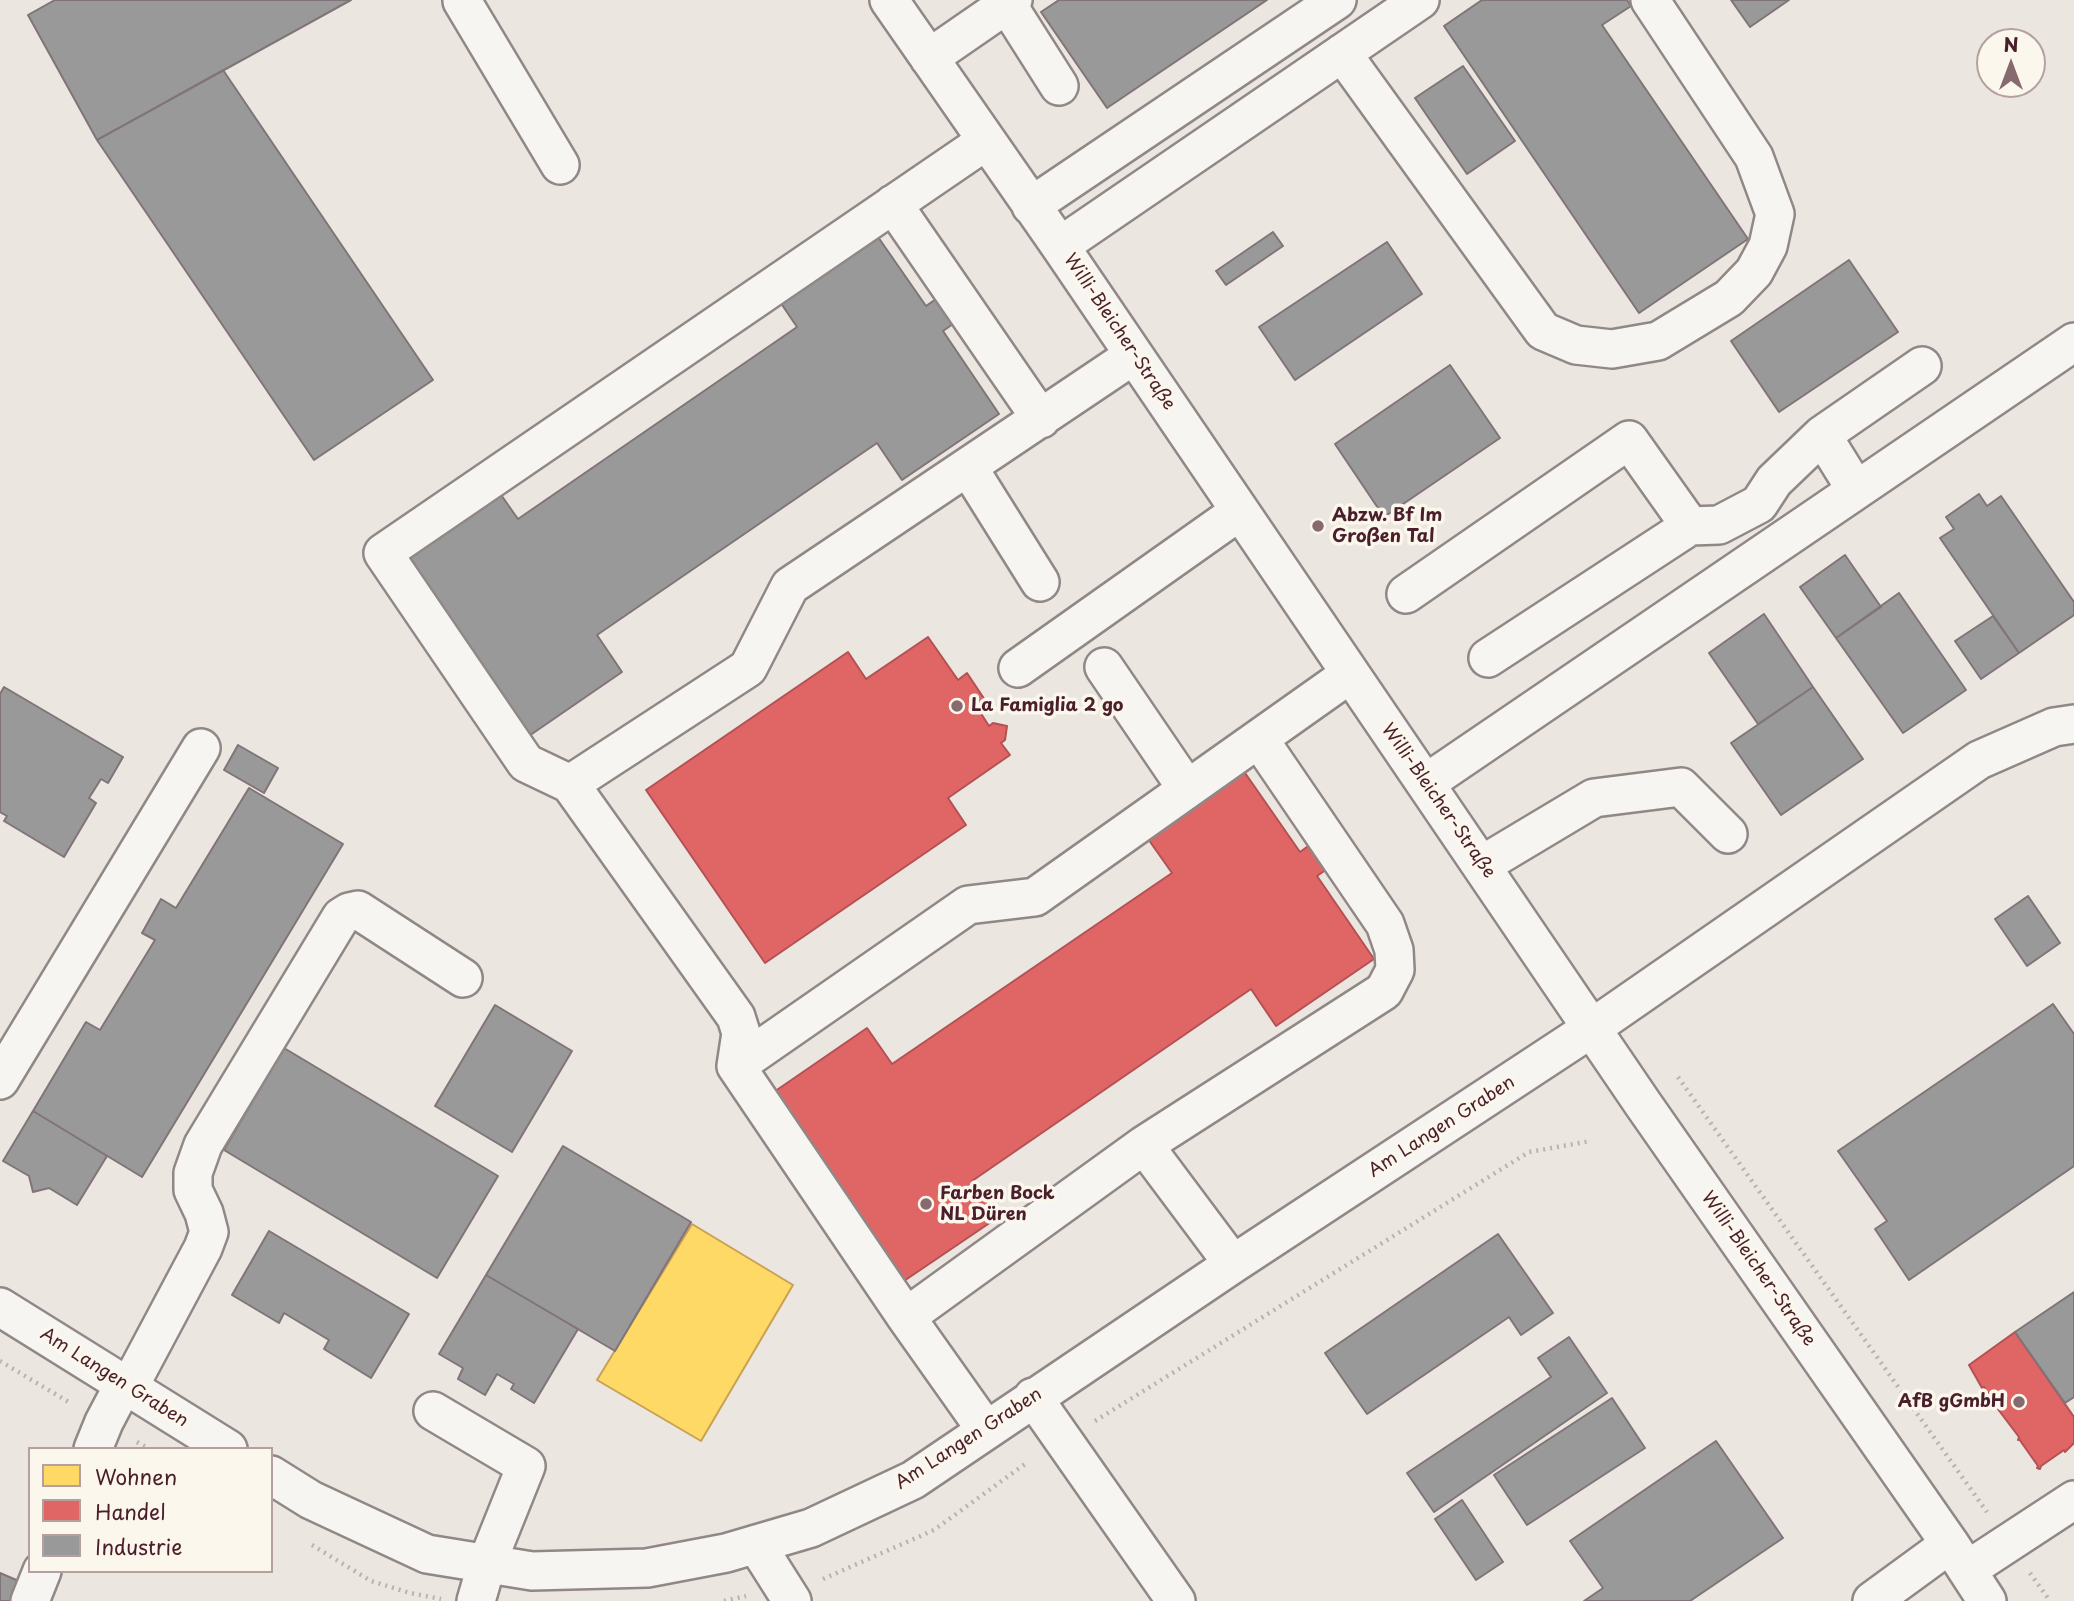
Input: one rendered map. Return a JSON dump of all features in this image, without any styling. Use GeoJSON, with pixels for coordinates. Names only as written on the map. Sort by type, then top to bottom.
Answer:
{"type":"FeatureCollection","features":[{"type":"Feature","properties":{"kind":"street"},"geometry":{"type":"LineString","coordinates":[[464,0],[462,1],[561,165]]}},
{"type":"Feature","properties":{"kind":"street","name":"Willi-Bleicher-Straße"},"geometry":{"type":"LineString","coordinates":[[889,0],[1987,1601]]}},
{"type":"Feature","properties":{"kind":"street"},"geometry":{"type":"LineString","coordinates":[[1031,206],[1337,0]]}},
{"type":"Feature","properties":{"kind":"street"},"geometry":{"type":"LineString","coordinates":[[1060,246],[1420,0]]}},
{"type":"Feature","properties":{"kind":"street"},"geometry":{"type":"LineString","coordinates":[[1342,52],[1543,331],[1576,345],[1612,349],[1658,341],[1728,298],[1754,272],[1768,246],[1775,214],[1754,157],[1650,0]]}},
{"type":"Feature","properties":{"kind":"street"},"geometry":{"type":"LineString","coordinates":[[929,58],[1010,2],[1059,86]]}},
{"type":"Feature","properties":{"kind":"street"},"geometry":{"type":"LineString","coordinates":[[986,141],[383,553],[526,763],[570,784],[736,1017],[741,1033],[736,1066],[986,1430]]}},
{"type":"Feature","properties":{"kind":"street"},"geometry":{"type":"LineString","coordinates":[[893,204],[1041,419]]}},
{"type":"Feature","properties":{"kind":"street"},"geometry":{"type":"LineString","coordinates":[[1426,783],[2074,342]]}},
{"type":"Feature","properties":{"kind":"street"},"geometry":{"type":"LineString","coordinates":[[570,784],[748,668],[790,586],[1134,355]]}},
{"type":"Feature","properties":{"kind":"street"},"geometry":{"type":"LineString","coordinates":[[1488,658],[1690,526],[1719,526],[1759,504],[1774,481],[1822,435],[1922,366]]}},
{"type":"Feature","properties":{"kind":"street"},"geometry":{"type":"LineString","coordinates":[[1822,435],[1856,490]]}},
{"type":"Feature","properties":{"kind":"street"},"geometry":{"type":"LineString","coordinates":[[1406,594],[1629,440],[1690,526]]}},
{"type":"Feature","properties":{"kind":"street"},"geometry":{"type":"LineString","coordinates":[[968,467],[1041,582]]}},
{"type":"Feature","properties":{"kind":"street"},"geometry":{"type":"LineString","coordinates":[[1018,668],[1240,511]]}},
{"type":"Feature","properties":{"kind":"street"},"geometry":{"type":"LineString","coordinates":[[1104,667],[1187,789]]}},
{"type":"Feature","properties":{"kind":"street"},"geometry":{"type":"LineString","coordinates":[[736,1066],[968,905],[1035,897],[1350,674]]}},
{"type":"Feature","properties":{"kind":"street","name":"Am Langen Graben"},"geometry":{"type":"LineString","coordinates":[[273,1476],[311,1500],[426,1554],[532,1571],[647,1569],[726,1553],[811,1528],[913,1480],[1033,1397],[1592,1028],[1979,760],[2054,727],[2074,724]]}},
{"type":"Feature","properties":{"kind":"street"},"geometry":{"type":"LineString","coordinates":[[906,1317],[1144,1145],[1384,991],[1395,970],[1394,950],[1385,924],[1259,739]]}},
{"type":"Feature","properties":{"kind":"street"},"geometry":{"type":"LineString","coordinates":[[0,1080],[201,748]]}},
{"type":"Feature","properties":{"kind":"street"},"geometry":{"type":"LineString","coordinates":[[1482,865],[1594,798],[1681,787],[1728,834]]}},
{"type":"Feature","properties":{"kind":"street"},"geometry":{"type":"LineString","coordinates":[[94,1447],[104,1422],[203,1248],[209,1232],[193,1190],[193,1173],[203,1145],[341,917],[358,910],[463,978]]}},
{"type":"Feature","properties":{"kind":"street"},"geometry":{"type":"LineString","coordinates":[[1144,1145],[1233,1264]]}},
{"type":"Feature","properties":{"kind":"street","name":"Am Langen Graben"},"geometry":{"type":"LineString","coordinates":[[0,1307],[225,1447]]}},
{"type":"Feature","properties":{"kind":"street"},"geometry":{"type":"LineString","coordinates":[[1033,1397],[1176,1601]]}},
{"type":"Feature","properties":{"kind":"street"},"geometry":{"type":"LineString","coordinates":[[433,1411],[526,1466],[487,1563],[476,1601]]}},
{"type":"Feature","properties":{"kind":"street"},"geometry":{"type":"LineString","coordinates":[[1872,1601],[1959,1557],[2009,1544],[2074,1500]]}},
{"type":"Feature","properties":{"kind":"street"},"geometry":{"type":"LineString","coordinates":[[755,1544],[788,1594]]}},
{"type":"Feature","properties":{"kind":"street"},"geometry":{"type":"LineString","coordinates":[[30,1601],[41,1573]]}},
{"type":"Feature","properties":{"kind":"path"},"geometry":{"type":"LineString","coordinates":[[1678,1077],[2050,1601]]}},
{"type":"Feature","properties":{"kind":"path"},"geometry":{"type":"LineString","coordinates":[[1094,1422],[1529,1152],[1591,1141]]}},
{"type":"Feature","properties":{"kind":"path"},"geometry":{"type":"LineString","coordinates":[[724,1601],[788,1594],[934,1530],[1025,1464]]}},
{"type":"Feature","properties":{"kind":"path"},"geometry":{"type":"LineString","coordinates":[[305,1541],[372,1581],[410,1593],[453,1601]]}},
{"type":"Feature","properties":{"kind":"shaded area"},"geometry":{"type":"Polygon","coordinates":[[[0,0],[2074,0],[2074,1601],[0,1601],[0,0]]]}},
{"type":"Feature","properties":{"kind":"building: Wohnen"},"geometry":{"type":"Polygon","coordinates":[[[692,1224],[793,1285],[701,1441],[597,1380],[692,1224]]]}},
{"type":"Feature","properties":{"kind":"building: Handel"},"geometry":{"type":"Polygon","coordinates":[[[928,637],[958,680],[967,673],[989,706],[980,712],[989,726],[993,723],[1007,726],[1005,740],[1001,743],[1010,755],[948,798],[966,825],[765,963],[646,790],[848,652],[866,679],[928,637]]]}},
{"type":"Feature","properties":{"kind":"building: Handel"},"geometry":{"type":"Polygon","coordinates":[[[1243,770],[1300,852],[1311,844],[1327,869],[1317,876],[1374,959],[1276,1026],[1251,989],[972,1181],[997,1218],[901,1283],[771,1094],[867,1028],[892,1064],[1172,873],[1146,836],[1243,770]]]}},
{"type":"Feature","properties":{"kind":"building: Handel"},"geometry":{"type":"Polygon","coordinates":[[[2015,1332],[2074,1417],[2074,1443],[2040,1469],[1988,1396],[1990,1395],[1982,1388],[1969,1365],[2015,1332]]]}},
{"type":"Feature","properties":{"kind":"building: Industrie"},"geometry":{"type":"Polygon","coordinates":[[[55,0],[351,0],[97,140],[28,15],[55,0]]]}},
{"type":"Feature","properties":{"kind":"building: Industrie"},"geometry":{"type":"Polygon","coordinates":[[[1059,0],[1267,0],[1107,108],[1041,12],[1059,0]]]}},
{"type":"Feature","properties":{"kind":"building: Industrie"},"geometry":{"type":"Polygon","coordinates":[[[1482,0],[1627,0],[1631,6],[1602,25],[1748,239],[1639,313],[1444,26],[1482,0]]]}},
{"type":"Feature","properties":{"kind":"building: Industrie"},"geometry":{"type":"Polygon","coordinates":[[[1731,0],[1789,0],[1750,27],[1731,0]]]}},
{"type":"Feature","properties":{"kind":"building: Industrie"},"geometry":{"type":"Polygon","coordinates":[[[1463,66],[1515,141],[1467,174],[1415,98],[1463,66]]]}},
{"type":"Feature","properties":{"kind":"building: Industrie"},"geometry":{"type":"Polygon","coordinates":[[[223,70],[433,380],[314,460],[97,140],[223,70]]]}},
{"type":"Feature","properties":{"kind":"building: Industrie"},"geometry":{"type":"Polygon","coordinates":[[[869,224],[926,306],[936,299],[953,324],[943,331],[999,414],[902,480],[877,443],[597,635],[622,672],[526,738],[396,548],[492,482],[518,519],[797,327],[772,290],[869,224]]]}},
{"type":"Feature","properties":{"kind":"building: Industrie"},"geometry":{"type":"Polygon","coordinates":[[[1273,232],[1283,246],[1226,285],[1216,271],[1273,232]]]}},
{"type":"Feature","properties":{"kind":"building: Industrie"},"geometry":{"type":"Polygon","coordinates":[[[1387,242],[1422,294],[1295,380],[1259,327],[1387,242]]]}},
{"type":"Feature","properties":{"kind":"building: Industrie"},"geometry":{"type":"Polygon","coordinates":[[[1849,260],[1898,332],[1779,412],[1731,341],[1849,260]]]}},
{"type":"Feature","properties":{"kind":"building: Industrie"},"geometry":{"type":"Polygon","coordinates":[[[1450,365],[1500,438],[1384,517],[1335,444],[1450,365]]]}},
{"type":"Feature","properties":{"kind":"building: Industrie"},"geometry":{"type":"Polygon","coordinates":[[[1979,494],[1987,506],[2001,496],[2074,602],[2074,615],[2019,653],[1940,538],[1954,529],[1946,517],[1979,494]]]}},
{"type":"Feature","properties":{"kind":"building: Industrie"},"geometry":{"type":"Polygon","coordinates":[[[1845,555],[1881,607],[1836,638],[1800,587],[1845,555]]]}},
{"type":"Feature","properties":{"kind":"building: Industrie"},"geometry":{"type":"Polygon","coordinates":[[[1899,593],[1966,690],[1903,733],[1836,638],[1899,593]]]}},
{"type":"Feature","properties":{"kind":"building: Industrie"},"geometry":{"type":"Polygon","coordinates":[[[1764,614],[1813,687],[1758,724],[1709,653],[1764,614]]]}},
{"type":"Feature","properties":{"kind":"building: Industrie"},"geometry":{"type":"Polygon","coordinates":[[[1993,616],[2019,653],[1981,679],[1955,641],[1993,616]]]}},
{"type":"Feature","properties":{"kind":"building: Industrie"},"geometry":{"type":"Polygon","coordinates":[[[4,687],[123,757],[108,783],[101,779],[89,798],[96,803],[64,857],[4,821],[7,816],[0,812],[0,694],[4,687]]]}},
{"type":"Feature","properties":{"kind":"building: Industrie"},"geometry":{"type":"Polygon","coordinates":[[[1813,687],[1863,759],[1781,815],[1731,743],[1813,687]]]}},
{"type":"Feature","properties":{"kind":"building: Industrie"},"geometry":{"type":"Polygon","coordinates":[[[238,745],[278,768],[264,793],[224,770],[238,745]]]}},
{"type":"Feature","properties":{"kind":"building: Industrie"},"geometry":{"type":"Polygon","coordinates":[[[249,788],[343,844],[142,1177],[33,1111],[86,1022],[100,1030],[155,940],[142,933],[161,899],[176,908],[249,788]]]}},
{"type":"Feature","properties":{"kind":"building: Industrie"},"geometry":{"type":"Polygon","coordinates":[[[2028,896],[2060,943],[2027,966],[1995,919],[2028,896]]]}},
{"type":"Feature","properties":{"kind":"building: Industrie"},"geometry":{"type":"Polygon","coordinates":[[[2053,1004],[2074,1034],[2074,1166],[1909,1280],[1875,1229],[1887,1221],[1838,1151],[2053,1004]]]}},
{"type":"Feature","properties":{"kind":"building: Industrie"},"geometry":{"type":"Polygon","coordinates":[[[495,1005],[572,1051],[512,1152],[435,1106],[495,1005]]]}},
{"type":"Feature","properties":{"kind":"building: Industrie"},"geometry":{"type":"Polygon","coordinates":[[[284,1048],[498,1176],[437,1278],[224,1150],[284,1048]]]}},
{"type":"Feature","properties":{"kind":"building: Industrie"},"geometry":{"type":"Polygon","coordinates":[[[33,1111],[107,1156],[77,1205],[49,1188],[33,1192],[29,1176],[3,1161],[33,1111]]]}},
{"type":"Feature","properties":{"kind":"building: Industrie"},"geometry":{"type":"Polygon","coordinates":[[[563,1146],[691,1222],[615,1351],[486,1275],[563,1146]]]}},
{"type":"Feature","properties":{"kind":"building: Industrie"},"geometry":{"type":"Polygon","coordinates":[[[269,1231],[409,1314],[371,1378],[324,1349],[329,1340],[284,1313],[279,1323],[232,1295],[269,1231]]]}},
{"type":"Feature","properties":{"kind":"building: Industrie"},"geometry":{"type":"Polygon","coordinates":[[[1498,1234],[1553,1313],[1521,1335],[1509,1317],[1367,1414],[1325,1353],[1498,1234]]]}},
{"type":"Feature","properties":{"kind":"building: Industrie"},"geometry":{"type":"Polygon","coordinates":[[[486,1275],[578,1329],[534,1403],[511,1389],[514,1384],[497,1374],[485,1395],[458,1379],[463,1368],[439,1354],[486,1275]]]}},
{"type":"Feature","properties":{"kind":"building: Industrie"},"geometry":{"type":"Polygon","coordinates":[[[2074,1292],[2074,1397],[2065,1403],[2015,1332],[2074,1292]]]}},
{"type":"Feature","properties":{"kind":"building: Industrie"},"geometry":{"type":"Polygon","coordinates":[[[1569,1337],[1607,1393],[1434,1512],[1407,1473],[1551,1377],[1538,1358],[1569,1337]]]}},
{"type":"Feature","properties":{"kind":"building: Industrie"},"geometry":{"type":"Polygon","coordinates":[[[1612,1398],[1645,1448],[1527,1525],[1494,1475],[1612,1398]]]}},
{"type":"Feature","properties":{"kind":"building: Industrie"},"geometry":{"type":"Polygon","coordinates":[[[1716,1441],[1783,1538],[1690,1601],[1584,1601],[1603,1588],[1570,1541],[1716,1441]]]}},
{"type":"Feature","properties":{"kind":"building: Industrie"},"geometry":{"type":"Polygon","coordinates":[[[1462,1500],[1503,1562],[1476,1580],[1435,1519],[1462,1500]]]}},
{"type":"Feature","properties":{"kind":"building: Industrie"},"geometry":{"type":"Polygon","coordinates":[[[0,1573],[21,1582],[13,1601],[0,1601],[0,1573]]]}},
{"type":"Feature","properties":{"kind":"place","name":"Abzw. Bf Im Großen Tal"},"geometry":{"type":"Point","coordinates":[1318,526]}},
{"type":"Feature","properties":{"kind":"place","name":"La Famiglia 2 go"},"geometry":{"type":"Point","coordinates":[957,706]}},
{"type":"Feature","properties":{"kind":"place","name":"Farben Bock NL Düren"},"geometry":{"type":"Point","coordinates":[926,1204]}},
{"type":"Feature","properties":{"kind":"place","name":"AfB gGmbH"},"geometry":{"type":"Point","coordinates":[2019,1402]}}]}
